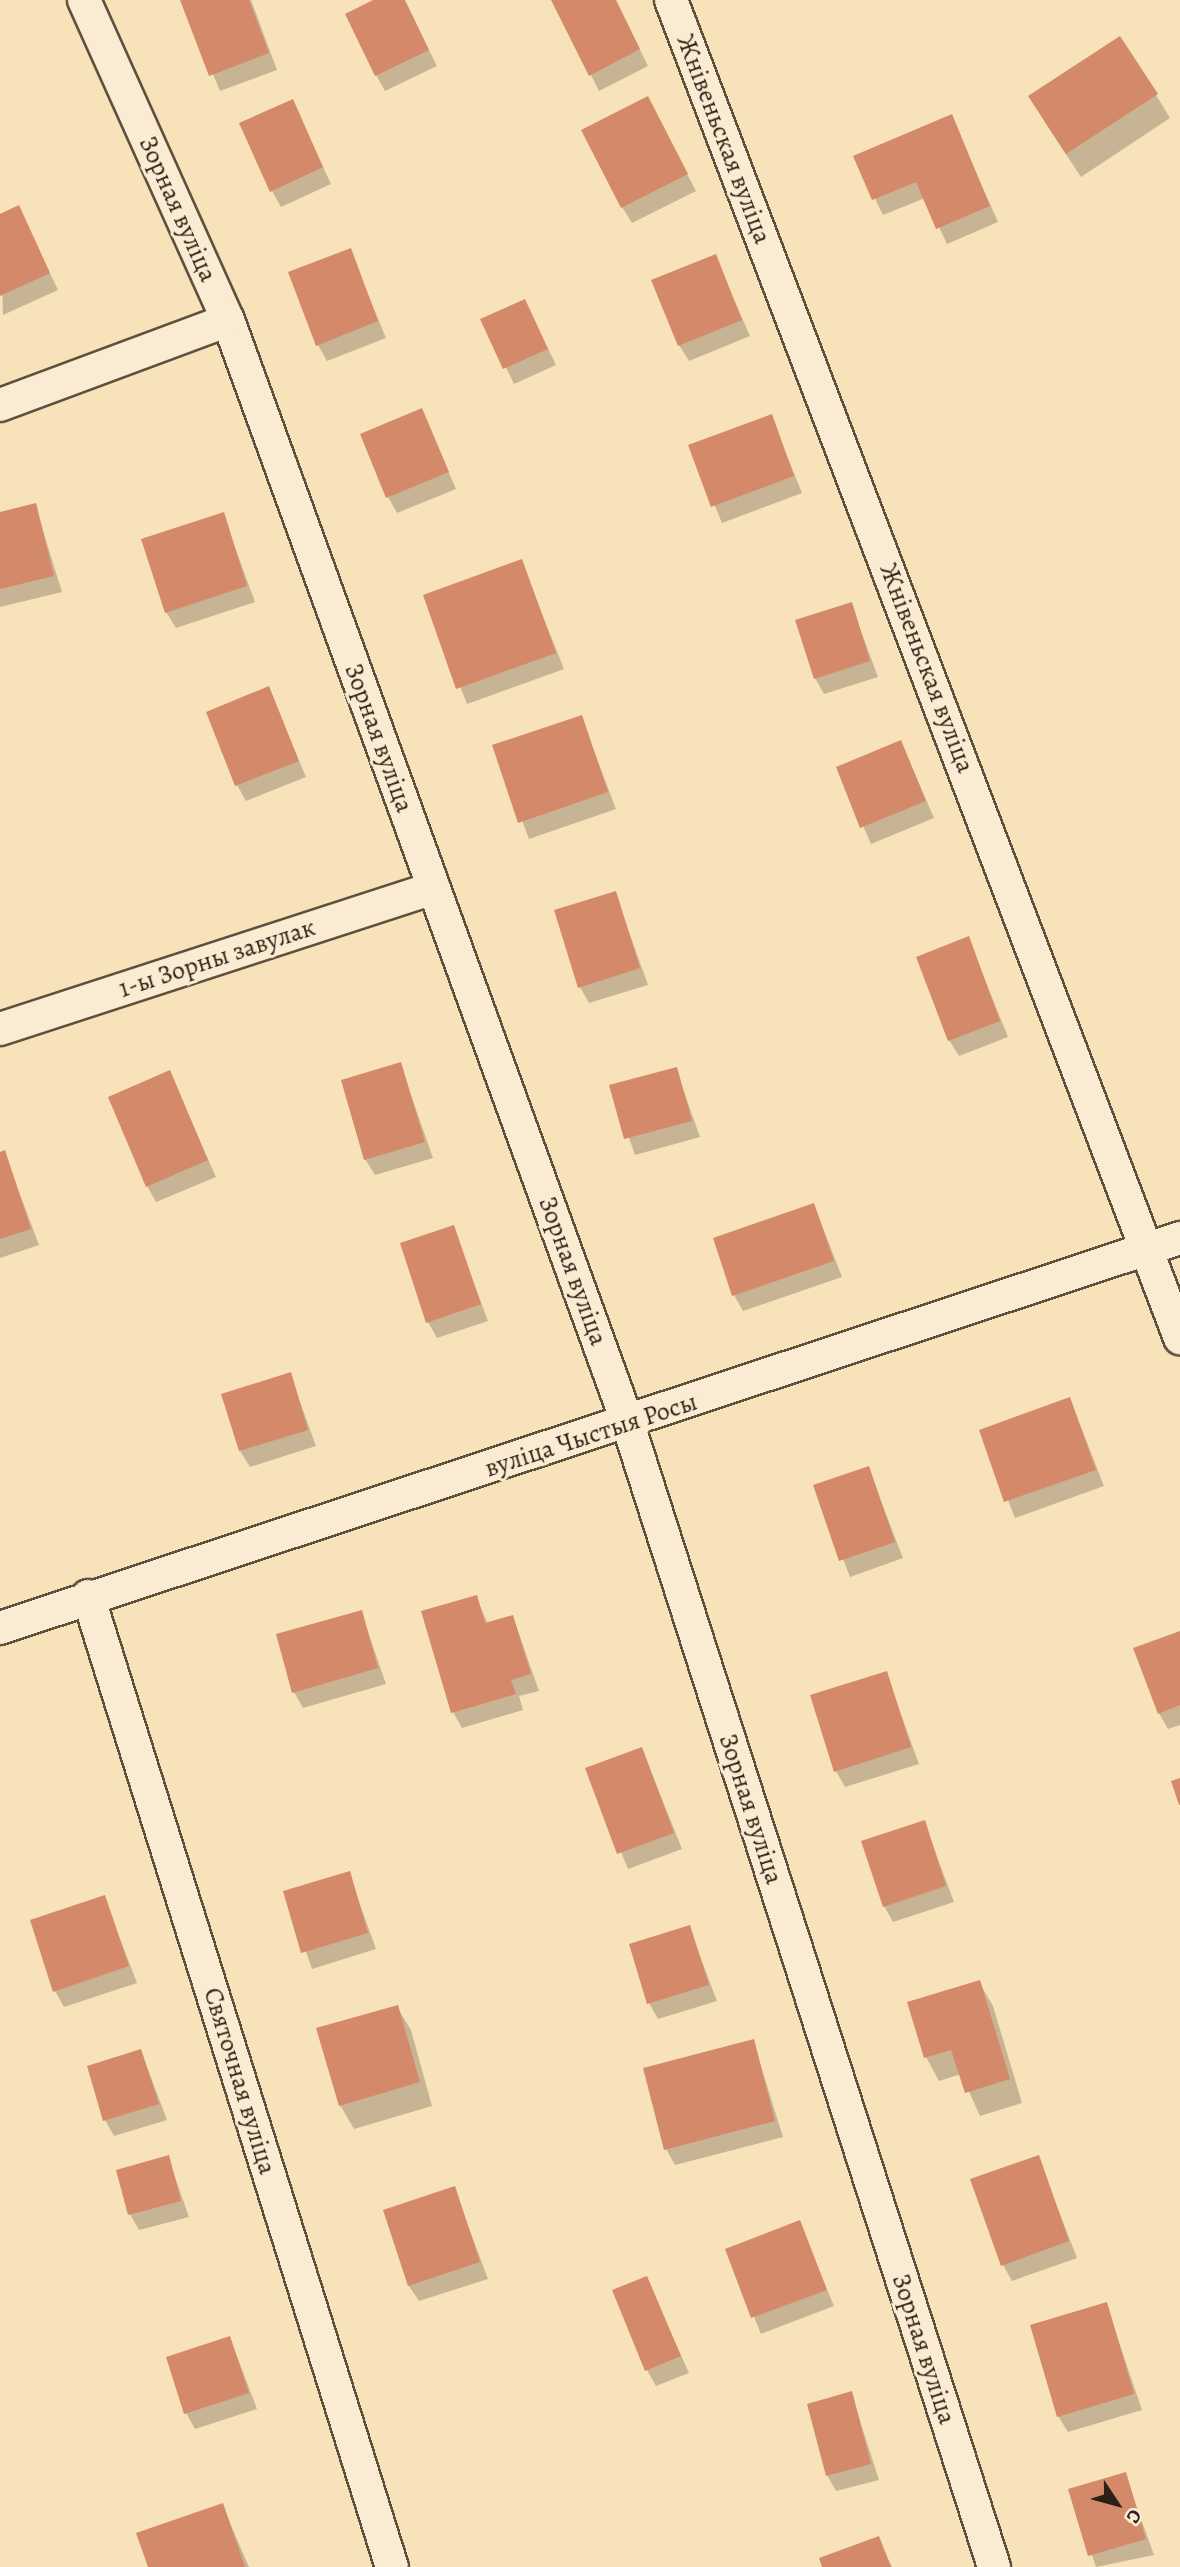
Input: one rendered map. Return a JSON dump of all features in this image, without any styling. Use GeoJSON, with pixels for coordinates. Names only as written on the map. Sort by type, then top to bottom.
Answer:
{"type":"FeatureCollection","features":[{"type":"Feature","properties":{"kind":"street","name":"Зорная вуліца"},"geometry":{"type":"LineString","coordinates":[[84,0],[228,320],[628,1424],[994,2567]]}},
{"type":"Feature","properties":{"kind":"street","name":"Жнівеньская вуліца"},"geometry":{"type":"LineString","coordinates":[[671,0],[1148,1247],[1180,1338]]}},
{"type":"Feature","properties":{"kind":"street"},"geometry":{"type":"LineString","coordinates":[[0,405],[228,320]]}},
{"type":"Feature","properties":{"kind":"street","name":"1-ы Зорны завулак"},"geometry":{"type":"LineString","coordinates":[[0,1029],[434,888]]}},
{"type":"Feature","properties":{"kind":"street","name":"вуліца Чыстыя Росы"},"geometry":{"type":"LineString","coordinates":[[0,1628],[88,1596],[628,1424],[1180,1238]]}},
{"type":"Feature","properties":{"kind":"street","name":"Святочная вуліца"},"geometry":{"type":"LineString","coordinates":[[88,1596],[393,2567]]}},
{"type":"Feature","properties":{"kind":"building"},"geometry":{"type":"Polygon","coordinates":[[[180,0],[249,0],[269,53],[209,76],[180,0]]]}},
{"type":"Feature","properties":{"kind":"building"},"geometry":{"type":"Polygon","coordinates":[[[373,0],[405,0],[429,50],[375,76],[345,14],[373,0]]]}},
{"type":"Feature","properties":{"kind":"building"},"geometry":{"type":"Polygon","coordinates":[[[551,0],[616,0],[640,49],[589,76],[551,0]]]}},
{"type":"Feature","properties":{"kind":"building"},"geometry":{"type":"Polygon","coordinates":[[[1120,36],[1158,94],[1066,154],[1028,96],[1120,36]]]}},
{"type":"Feature","properties":{"kind":"building"},"geometry":{"type":"Polygon","coordinates":[[[648,96],[688,174],[621,208],[581,130],[648,96]]]}},
{"type":"Feature","properties":{"kind":"building"},"geometry":{"type":"Polygon","coordinates":[[[293,99],[323,167],[270,192],[239,123],[293,99]]]}},
{"type":"Feature","properties":{"kind":"building"},"geometry":{"type":"Polygon","coordinates":[[[952,114],[990,206],[936,229],[916,182],[872,200],[853,156],[952,114]]]}},
{"type":"Feature","properties":{"kind":"building"},"geometry":{"type":"Polygon","coordinates":[[[19,205],[50,273],[0,296],[0,214],[19,205]]]}},
{"type":"Feature","properties":{"kind":"building"},"geometry":{"type":"Polygon","coordinates":[[[351,248],[378,321],[316,346],[288,272],[351,248]]]}},
{"type":"Feature","properties":{"kind":"building"},"geometry":{"type":"Polygon","coordinates":[[[716,254],[742,320],[678,346],[651,280],[716,254]]]}},
{"type":"Feature","properties":{"kind":"building"},"geometry":{"type":"Polygon","coordinates":[[[525,299],[548,349],[503,369],[480,319],[525,299]]]}},
{"type":"Feature","properties":{"kind":"building"},"geometry":{"type":"Polygon","coordinates":[[[422,408],[449,472],[386,498],[360,434],[422,408]]]}},
{"type":"Feature","properties":{"kind":"building"},"geometry":{"type":"Polygon","coordinates":[[[772,414],[794,476],[711,507],[688,445],[772,414]]]}},
{"type":"Feature","properties":{"kind":"building"},"geometry":{"type":"Polygon","coordinates":[[[36,503],[54,576],[0,589],[0,512],[36,503]]]}},
{"type":"Feature","properties":{"kind":"building"},"geometry":{"type":"Polygon","coordinates":[[[224,512],[247,586],[165,613],[141,539],[224,512]]]}},
{"type":"Feature","properties":{"kind":"building"},"geometry":{"type":"Polygon","coordinates":[[[522,559],[556,653],[456,689],[423,595],[522,559]]]}},
{"type":"Feature","properties":{"kind":"building"},"geometry":{"type":"Polygon","coordinates":[[[852,602],[870,661],[814,679],[795,620],[852,602]]]}},
{"type":"Feature","properties":{"kind":"building"},"geometry":{"type":"Polygon","coordinates":[[[269,686],[299,761],[235,786],[206,712],[269,686]]]}},
{"type":"Feature","properties":{"kind":"building"},"geometry":{"type":"Polygon","coordinates":[[[582,715],[608,792],[518,823],[492,745],[582,715]]]}},
{"type":"Feature","properties":{"kind":"building"},"geometry":{"type":"Polygon","coordinates":[[[901,740],[926,801],[860,828],[836,767],[901,740]]]}},
{"type":"Feature","properties":{"kind":"building"},"geometry":{"type":"Polygon","coordinates":[[[616,891],[640,968],[578,988],[554,910],[616,891]]]}},
{"type":"Feature","properties":{"kind":"building"},"geometry":{"type":"Polygon","coordinates":[[[969,936],[1000,1021],[948,1041],[916,957],[969,936]]]}},
{"type":"Feature","properties":{"kind":"building"},"geometry":{"type":"Polygon","coordinates":[[[401,1062],[425,1142],[364,1160],[341,1080],[401,1062]]]}},
{"type":"Feature","properties":{"kind":"building"},"geometry":{"type":"Polygon","coordinates":[[[677,1067],[692,1121],[624,1139],[609,1085],[677,1067]]]}},
{"type":"Feature","properties":{"kind":"building"},"geometry":{"type":"Polygon","coordinates":[[[170,1070],[208,1160],[146,1187],[108,1097],[170,1070]]]}},
{"type":"Feature","properties":{"kind":"building"},"geometry":{"type":"Polygon","coordinates":[[[5,1150],[31,1229],[0,1239],[0,1152],[5,1150]]]}},
{"type":"Feature","properties":{"kind":"building"},"geometry":{"type":"Polygon","coordinates":[[[814,1203],[834,1261],[732,1296],[713,1238],[814,1203]]]}},
{"type":"Feature","properties":{"kind":"building"},"geometry":{"type":"Polygon","coordinates":[[[454,1225],[481,1304],[426,1323],[400,1243],[454,1225]]]}},
{"type":"Feature","properties":{"kind":"building"},"geometry":{"type":"Polygon","coordinates":[[[291,1372],[308,1430],[239,1451],[221,1394],[291,1372]]]}},
{"type":"Feature","properties":{"kind":"building"},"geometry":{"type":"Polygon","coordinates":[[[1070,1397],[1096,1470],[1004,1502],[979,1430],[1070,1397]]]}},
{"type":"Feature","properties":{"kind":"building"},"geometry":{"type":"Polygon","coordinates":[[[869,1466],[895,1542],[839,1561],[813,1485],[869,1466]]]}},
{"type":"Feature","properties":{"kind":"building"},"geometry":{"type":"Polygon","coordinates":[[[477,1595],[485,1623],[513,1615],[531,1674],[511,1680],[516,1694],[451,1713],[421,1611],[477,1595]]]}},
{"type":"Feature","properties":{"kind":"building"},"geometry":{"type":"Polygon","coordinates":[[[362,1610],[378,1668],[292,1693],[276,1634],[362,1610]]]}},
{"type":"Feature","properties":{"kind":"building"},"geometry":{"type":"Polygon","coordinates":[[[1180,1631],[1180,1705],[1158,1714],[1133,1648],[1180,1631]]]}},
{"type":"Feature","properties":{"kind":"building"},"geometry":{"type":"Polygon","coordinates":[[[887,1671],[911,1747],[834,1772],[810,1695],[887,1671]]]}},
{"type":"Feature","properties":{"kind":"building"},"geometry":{"type":"Polygon","coordinates":[[[642,1747],[674,1833],[617,1854],[585,1768],[642,1747]]]}},
{"type":"Feature","properties":{"kind":"building"},"geometry":{"type":"Polygon","coordinates":[[[1180,1778],[1180,1805],[1179,1805],[1171,1781],[1180,1778]]]}},
{"type":"Feature","properties":{"kind":"building"},"geometry":{"type":"Polygon","coordinates":[[[925,1820],[946,1886],[883,1907],[861,1841],[925,1820]]]}},
{"type":"Feature","properties":{"kind":"building"},"geometry":{"type":"Polygon","coordinates":[[[350,1871],[368,1933],[301,1953],[283,1891],[350,1871]]]}},
{"type":"Feature","properties":{"kind":"building"},"geometry":{"type":"Polygon","coordinates":[[[105,1895],[129,1966],[53,1992],[30,1920],[105,1895]]]}},
{"type":"Feature","properties":{"kind":"building"},"geometry":{"type":"Polygon","coordinates":[[[690,1925],[709,1985],[647,2004],[629,1944],[690,1925]]]}},
{"type":"Feature","properties":{"kind":"building"},"geometry":{"type":"Polygon","coordinates":[[[980,1980],[1010,2079],[965,2093],[951,2050],[924,2058],[907,2002],[980,1980]]]}},
{"type":"Feature","properties":{"kind":"building"},"geometry":{"type":"Polygon","coordinates":[[[398,2005],[420,2082],[339,2106],[316,2028],[398,2005]]]}},
{"type":"Feature","properties":{"kind":"building"},"geometry":{"type":"Polygon","coordinates":[[[754,2039],[775,2121],[664,2150],[643,2068],[754,2039]]]}},
{"type":"Feature","properties":{"kind":"building"},"geometry":{"type":"Polygon","coordinates":[[[141,2049],[159,2104],[103,2121],[87,2066],[141,2049]]]}},
{"type":"Feature","properties":{"kind":"building"},"geometry":{"type":"Polygon","coordinates":[[[169,2155],[181,2201],[128,2215],[116,2170],[169,2155]]]}},
{"type":"Feature","properties":{"kind":"building"},"geometry":{"type":"Polygon","coordinates":[[[1039,2155],[1069,2241],[1001,2266],[970,2179],[1039,2155]]]}},
{"type":"Feature","properties":{"kind":"building"},"geometry":{"type":"Polygon","coordinates":[[[455,2186],[480,2262],[408,2286],[383,2210],[455,2186]]]}},
{"type":"Feature","properties":{"kind":"building"},"geometry":{"type":"Polygon","coordinates":[[[800,2220],[827,2290],[751,2318],[725,2249],[800,2220]]]}},
{"type":"Feature","properties":{"kind":"building"},"geometry":{"type":"Polygon","coordinates":[[[647,2276],[681,2356],[645,2371],[612,2290],[647,2276]]]}},
{"type":"Feature","properties":{"kind":"building"},"geometry":{"type":"Polygon","coordinates":[[[1107,2302],[1134,2394],[1057,2417],[1030,2325],[1107,2302]]]}},
{"type":"Feature","properties":{"kind":"building"},"geometry":{"type":"Polygon","coordinates":[[[230,2336],[249,2393],[184,2414],[166,2357],[230,2336]]]}},
{"type":"Feature","properties":{"kind":"building"},"geometry":{"type":"Polygon","coordinates":[[[852,2391],[871,2464],[826,2476],[807,2404],[852,2391]]]}},
{"type":"Feature","properties":{"kind":"building"},"geometry":{"type":"Polygon","coordinates":[[[1126,2472],[1146,2539],[1088,2556],[1068,2489],[1126,2472]]]}},
{"type":"Feature","properties":{"kind":"building"},"geometry":{"type":"Polygon","coordinates":[[[223,2503],[245,2567],[148,2567],[136,2533],[223,2503]]]}},
{"type":"Feature","properties":{"kind":"building"},"geometry":{"type":"Polygon","coordinates":[[[879,2536],[891,2567],[822,2567],[819,2558],[879,2536]]]}}]}
